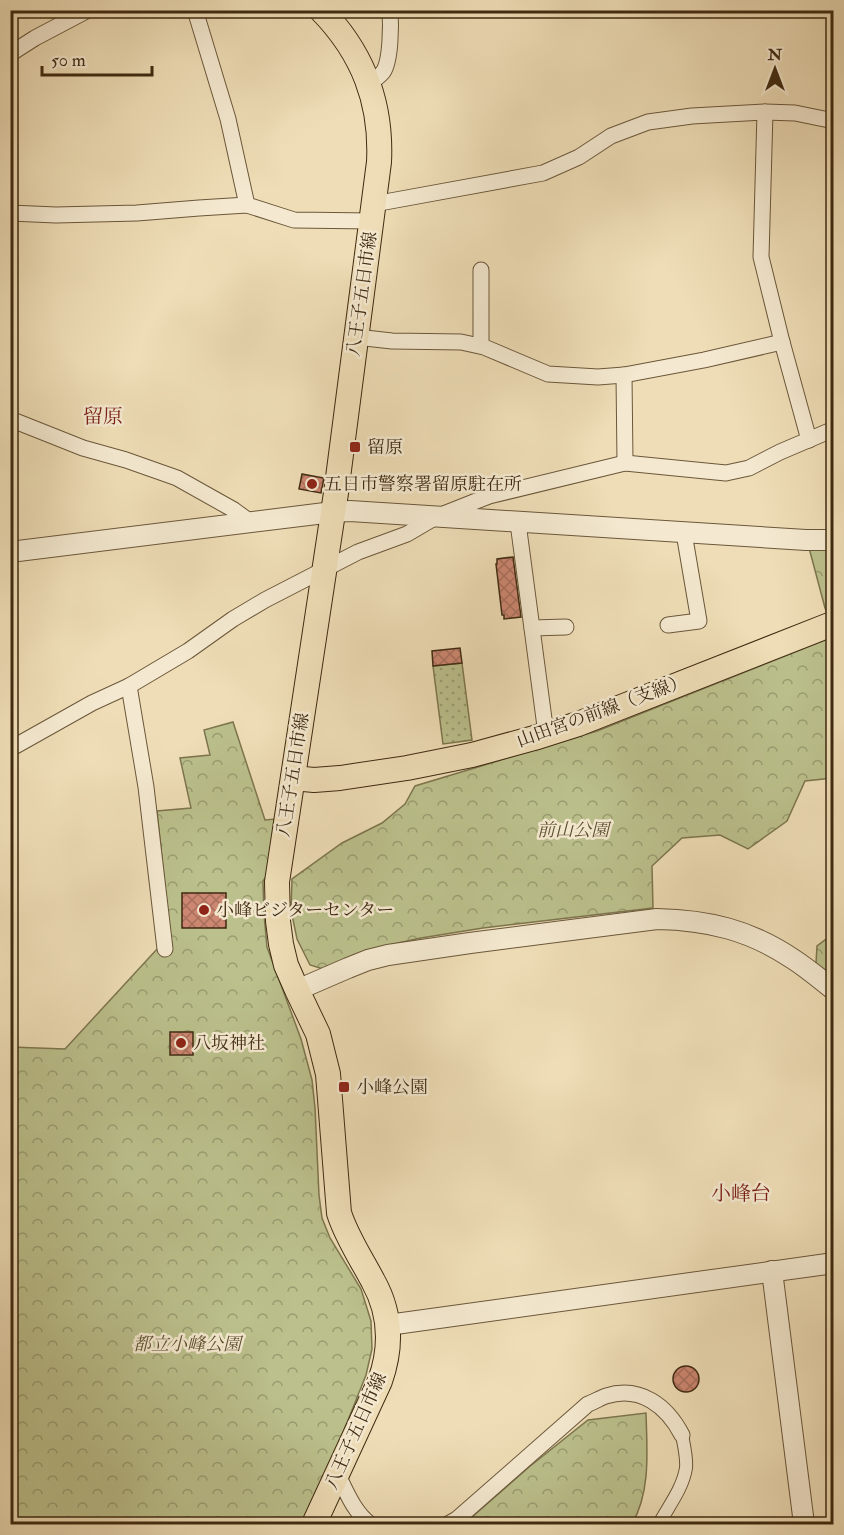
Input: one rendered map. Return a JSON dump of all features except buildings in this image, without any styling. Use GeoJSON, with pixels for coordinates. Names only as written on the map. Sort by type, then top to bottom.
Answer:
{"type":"FeatureCollection","features":[{"type":"Feature","properties":{"kind":"main road","name":"八王子五日市線"},"geometry":{"type":"LineString","coordinates":[[314,1524],[368,1410],[383,1372],[388,1349],[388,1325],[379,1293],[351,1243],[339,1214],[328,1074],[318,1034],[286,965],[281,944],[277,900],[279,863],[333,512],[379,162],[380,139],[376,109],[369,84],[350,46],[321,10]]}},
{"type":"Feature","properties":{"kind":"main road","name":"山田宮の前線（支線）"},"geometry":{"type":"LineString","coordinates":[[293,778],[314,780],[340,778],[407,768],[472,755],[546,734],[578,724],[832,624]]}},
{"type":"Feature","properties":{"kind":"street"},"geometry":{"type":"LineString","coordinates":[[10,54],[34,38],[88,10]]}},
{"type":"Feature","properties":{"kind":"street"},"geometry":{"type":"LineString","coordinates":[[195,10],[228,118],[247,206]]}},
{"type":"Feature","properties":{"kind":"street"},"geometry":{"type":"LineString","coordinates":[[369,84],[384,71],[390,43],[390,10]]}},
{"type":"Feature","properties":{"kind":"street"},"geometry":{"type":"LineString","coordinates":[[390,43],[397,38],[400,10]]}},
{"type":"Feature","properties":{"kind":"street"},"geometry":{"type":"LineString","coordinates":[[10,213],[56,215],[137,213],[247,206],[294,220],[373,212],[543,173],[579,157],[611,136],[648,122],[692,116],[765,112],[795,113],[834,121]]}},
{"type":"Feature","properties":{"kind":"street"},"geometry":{"type":"LineString","coordinates":[[765,112],[761,257],[809,440]]}},
{"type":"Feature","properties":{"kind":"street"},"geometry":{"type":"LineString","coordinates":[[481,270],[481,346]]}},
{"type":"Feature","properties":{"kind":"street"},"geometry":{"type":"LineString","coordinates":[[356,337],[392,341],[461,342],[481,346],[548,374],[597,377],[624,375],[704,360],[782,342]]}},
{"type":"Feature","properties":{"kind":"street"},"geometry":{"type":"LineString","coordinates":[[624,375],[626,463]]}},
{"type":"Feature","properties":{"kind":"street"},"geometry":{"type":"LineString","coordinates":[[10,418],[83,448],[177,478],[249,521]]}},
{"type":"Feature","properties":{"kind":"street"},"geometry":{"type":"LineString","coordinates":[[10,749],[92,703],[129,686],[188,651],[233,619],[265,600],[358,552],[407,534],[436,517],[497,494],[626,463],[726,473],[749,468],[834,429]]}},
{"type":"Feature","properties":{"kind":"street"},"geometry":{"type":"LineString","coordinates":[[497,494],[494,506],[509,522],[532,628],[546,734]]}},
{"type":"Feature","properties":{"kind":"street"},"geometry":{"type":"LineString","coordinates":[[10,552],[333,512],[834,540]]}},
{"type":"Feature","properties":{"kind":"street"},"geometry":{"type":"LineString","coordinates":[[668,625],[699,621],[684,533]]}},
{"type":"Feature","properties":{"kind":"street"},"geometry":{"type":"LineString","coordinates":[[532,628],[566,627]]}},
{"type":"Feature","properties":{"kind":"street"},"geometry":{"type":"LineString","coordinates":[[129,686],[146,787],[165,949]]}},
{"type":"Feature","properties":{"kind":"street"},"geometry":{"type":"LineString","coordinates":[[297,990],[368,960],[388,955],[657,919],[681,919],[729,928],[752,936],[793,959],[834,990]]}},
{"type":"Feature","properties":{"kind":"street"},"geometry":{"type":"LineString","coordinates":[[388,1325],[834,1263]]}},
{"type":"Feature","properties":{"kind":"street"},"geometry":{"type":"LineString","coordinates":[[772,1271],[804,1524]]}},
{"type":"Feature","properties":{"kind":"street"},"geometry":{"type":"LineString","coordinates":[[448,1524],[457,1519],[588,1404],[606,1396],[627,1393],[645,1396],[661,1407],[675,1421],[682,1435],[686,1452],[686,1469],[659,1524]]}},
{"type":"Feature","properties":{"kind":"street"},"geometry":{"type":"LineString","coordinates":[[337,1473],[363,1519],[370,1524]]}},
{"type":"Feature","properties":{"kind":"green space"},"geometry":{"type":"Polygon","coordinates":[[[833,543],[833,628],[825,608],[808,544],[833,543]]]}},
{"type":"Feature","properties":{"kind":"green space","name":"前山公園"},"geometry":{"type":"Polygon","coordinates":[[[833,637],[833,778],[805,781],[787,821],[748,849],[720,835],[682,838],[652,866],[653,908],[483,928],[421,938],[371,949],[323,969],[310,965],[297,939],[291,910],[292,879],[342,843],[382,823],[405,804],[415,786],[597,731],[833,637]]]}},
{"type":"Feature","properties":{"kind":"green space"},"geometry":{"type":"Polygon","coordinates":[[[462,663],[472,740],[443,744],[433,666],[462,663]]]}},
{"type":"Feature","properties":{"kind":"green space","name":"都立小峰公園"},"geometry":{"type":"Polygon","coordinates":[[[233,722],[265,820],[275,819],[268,874],[263,881],[267,947],[301,1039],[312,1080],[322,1218],[330,1238],[361,1289],[371,1321],[372,1349],[366,1375],[304,1524],[11,1524],[11,1047],[65,1049],[170,935],[157,811],[191,808],[180,758],[210,755],[204,730],[233,722]]]}},
{"type":"Feature","properties":{"kind":"green space"},"geometry":{"type":"Polygon","coordinates":[[[833,934],[833,977],[816,963],[817,946],[833,934]]]}},
{"type":"Feature","properties":{"kind":"green space"},"geometry":{"type":"Polygon","coordinates":[[[646,1413],[647,1470],[642,1498],[632,1524],[464,1524],[529,1467],[588,1420],[646,1413]]]}},
{"type":"Feature","properties":{"kind":"place","name":"留原"},"geometry":{"type":"Point","coordinates":[355,447]}},
{"type":"Feature","properties":{"kind":"place","name":"五日市警察署留原駐在所"},"geometry":{"type":"Point","coordinates":[312,484]}},
{"type":"Feature","properties":{"kind":"place","name":"小峰ビジターセンター"},"geometry":{"type":"Point","coordinates":[204,910]}},
{"type":"Feature","properties":{"kind":"place","name":"八坂神社"},"geometry":{"type":"Point","coordinates":[181,1043]}},
{"type":"Feature","properties":{"kind":"place","name":"小峰公園"},"geometry":{"type":"Point","coordinates":[344,1087]}},
{"type":"Feature","properties":{"kind":"district","name":"留原"},"geometry":{"type":"Point","coordinates":[103,416]}},
{"type":"Feature","properties":{"kind":"district","name":"小峰台"},"geometry":{"type":"Point","coordinates":[741,1193]}}]}
